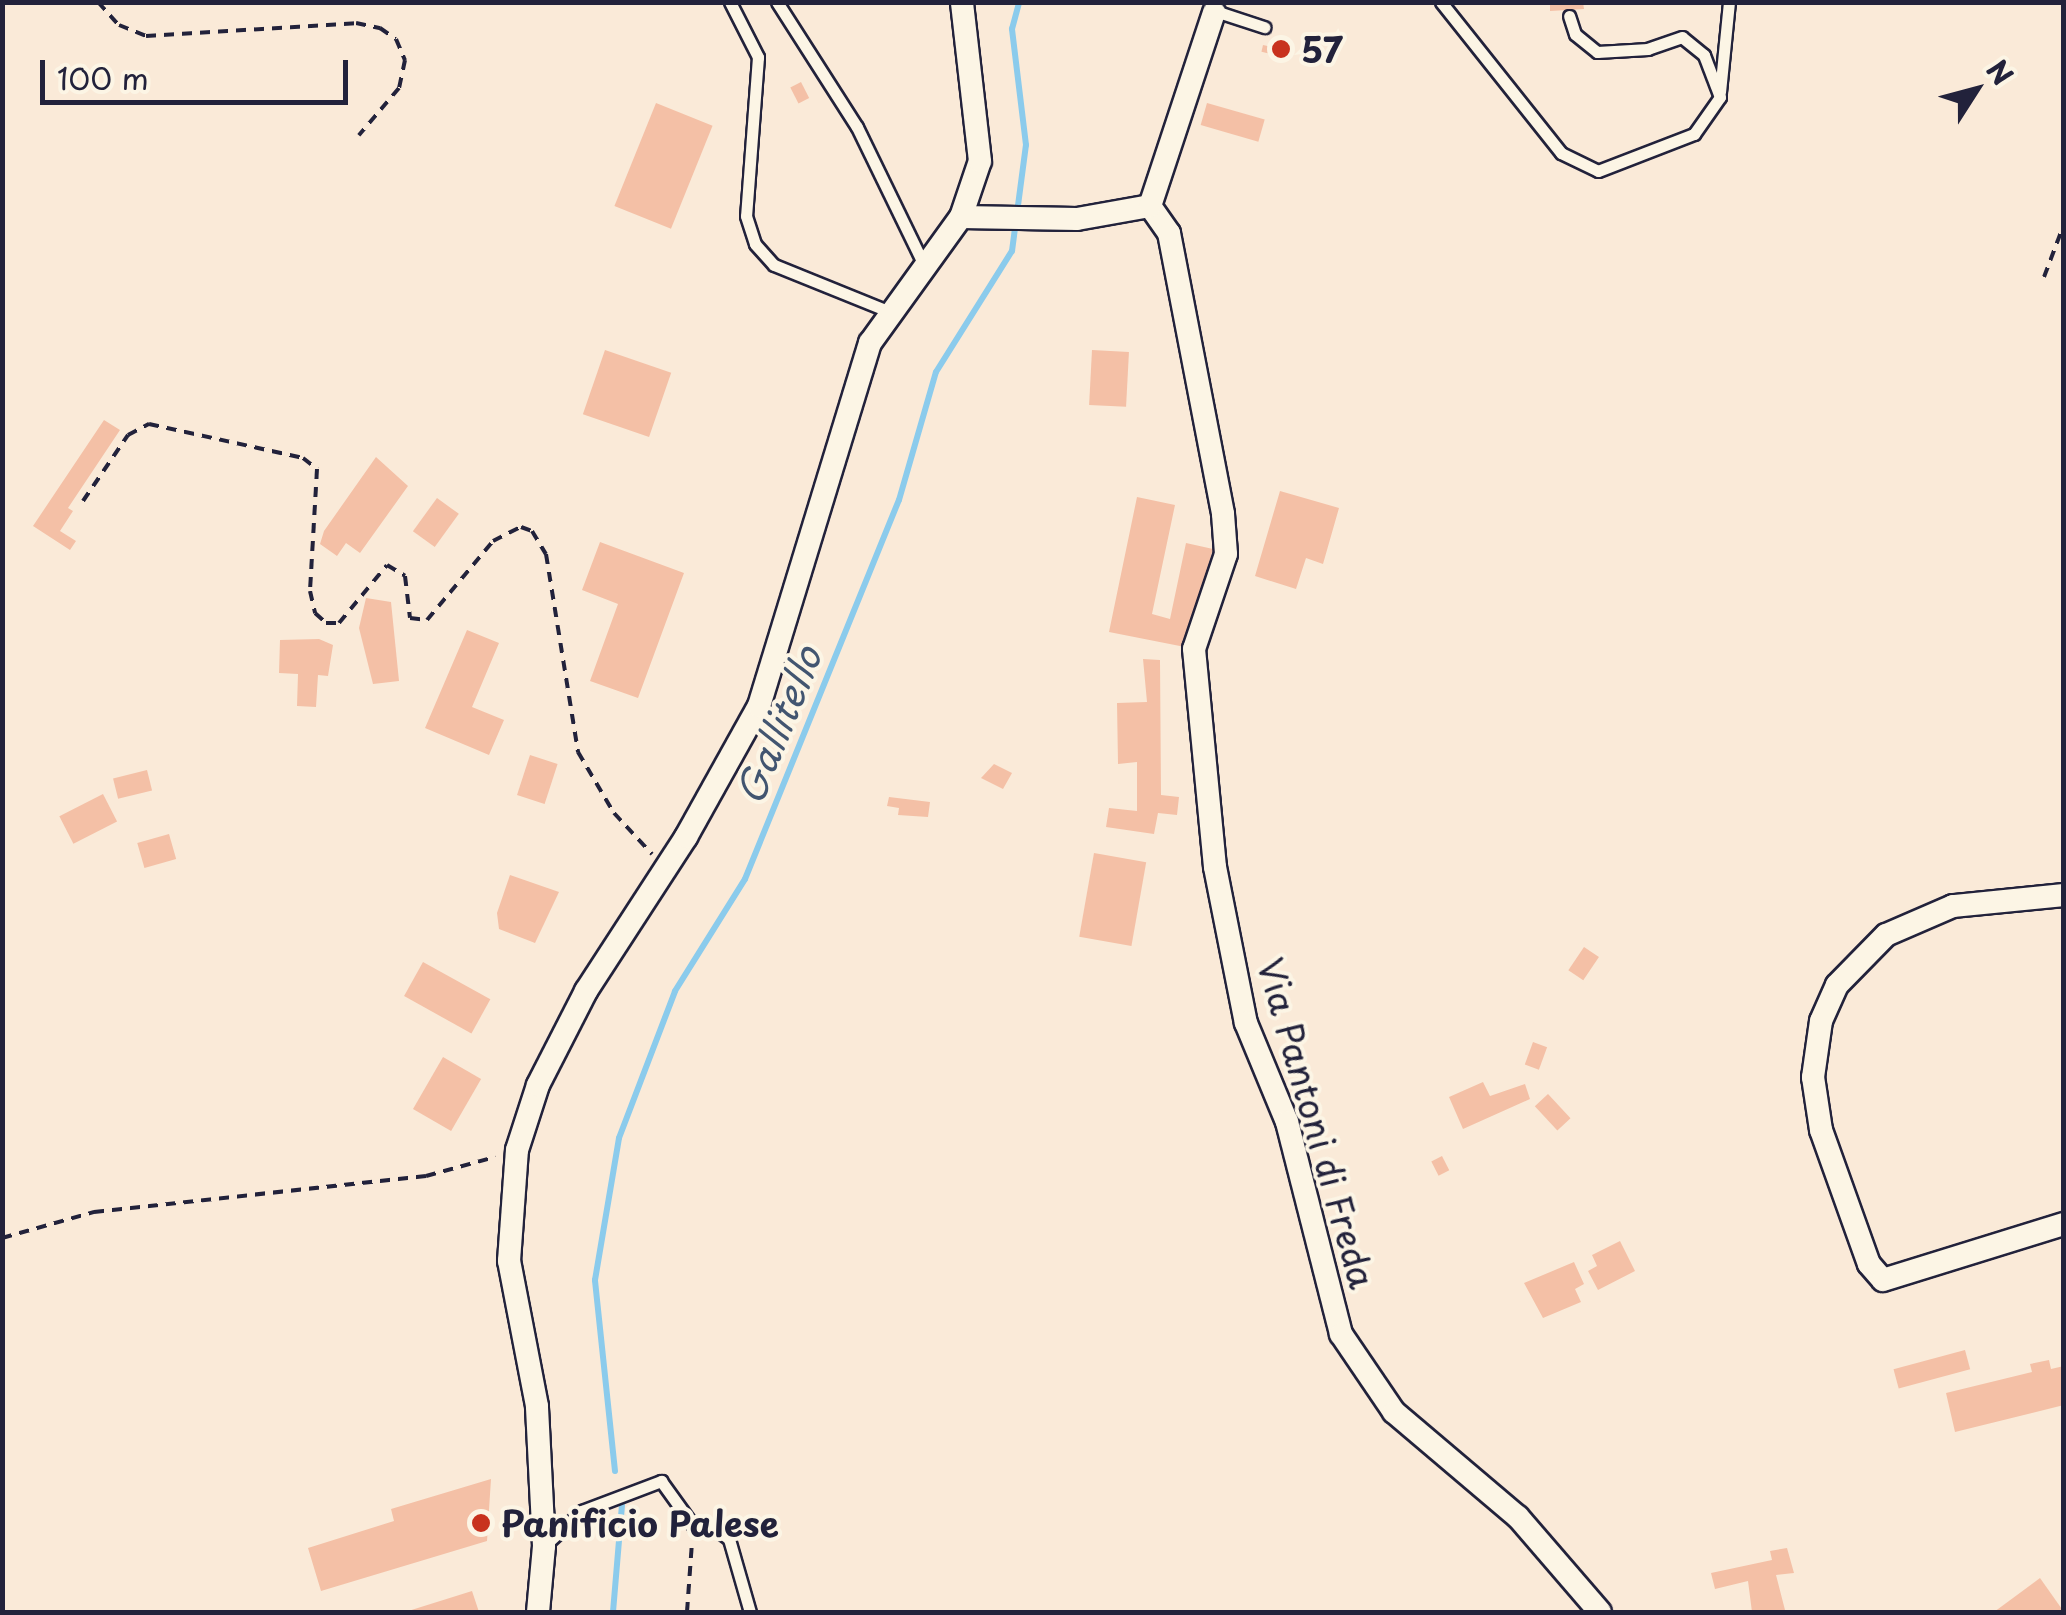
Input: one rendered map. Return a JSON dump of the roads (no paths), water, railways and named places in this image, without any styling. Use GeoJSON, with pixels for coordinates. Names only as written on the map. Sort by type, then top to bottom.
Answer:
{"type":"FeatureCollection","features":[{"type":"Feature","properties":{"kind":"street"},"geometry":{"type":"LineString","coordinates":[[538,1612],[544,1546],[537,1406],[509,1261],[518,1150],[538,1085],[586,991],[666,869],[759,706],[870,342],[968,216],[980,160],[962,2]]}},
{"type":"Feature","properties":{"kind":"street"},"geometry":{"type":"LineString","coordinates":[[968,216],[1077,219],[1150,206],[1216,7]]}},
{"type":"Feature","properties":{"kind":"street","name":"Via Pantoni di Freda"},"geometry":{"type":"LineString","coordinates":[[1150,206],[1169,233],[1223,514],[1226,554],[1194,649],[1215,867],[1246,1023],[1287,1122],[1341,1334],[1394,1412],[1518,1517],[1600,1612]]}},
{"type":"Feature","properties":{"kind":"street"},"geometry":{"type":"LineString","coordinates":[[2064,895],[1953,906],[1886,935],[1837,985],[1821,1022],[1813,1077],[1822,1130],[1869,1264],[1883,1280],[2064,1224]]}},
{"type":"Feature","properties":{"kind":"lane"},"geometry":{"type":"LineString","coordinates":[[730,2],[758,57],[746,216],[755,244],[774,265],[892,313]]}},
{"type":"Feature","properties":{"kind":"lane"},"geometry":{"type":"LineString","coordinates":[[777,2],[857,127],[926,268]]}},
{"type":"Feature","properties":{"kind":"lane"},"geometry":{"type":"LineString","coordinates":[[1441,2],[1561,152],[1598,171],[1694,134],[1720,96],[1729,2]]}},
{"type":"Feature","properties":{"kind":"lane"},"geometry":{"type":"LineString","coordinates":[[1216,7],[1264,27]]}},
{"type":"Feature","properties":{"kind":"lane"},"geometry":{"type":"LineString","coordinates":[[1569,16],[1575,34],[1597,52],[1648,49],[1682,37],[1704,55],[1720,96]]}},
{"type":"Feature","properties":{"kind":"lane"},"geometry":{"type":"LineString","coordinates":[[544,1546],[582,1511],[646,1482],[672,1489],[694,1527],[714,1528],[730,1539],[750,1612]]}},
{"type":"Feature","properties":{"kind":"waterway","name":"Gallitello"},"geometry":{"type":"LineString","coordinates":[[615,1471],[595,1280],[619,1138],[675,991],[745,879],[899,500],[936,372],[1012,251],[1026,145],[1012,29],[1019,2]]}},
{"type":"Feature","properties":{"kind":"waterway","name":"Gallitello"},"geometry":{"type":"LineString","coordinates":[[613,1612],[622,1505]]}},
{"type":"Feature","properties":{"kind":"place","name":"57"},"geometry":{"type":"Point","coordinates":[1281,49]}},
{"type":"Feature","properties":{"kind":"place","name":"Panificio Palese"},"geometry":{"type":"Point","coordinates":[481,1523]}}]}
